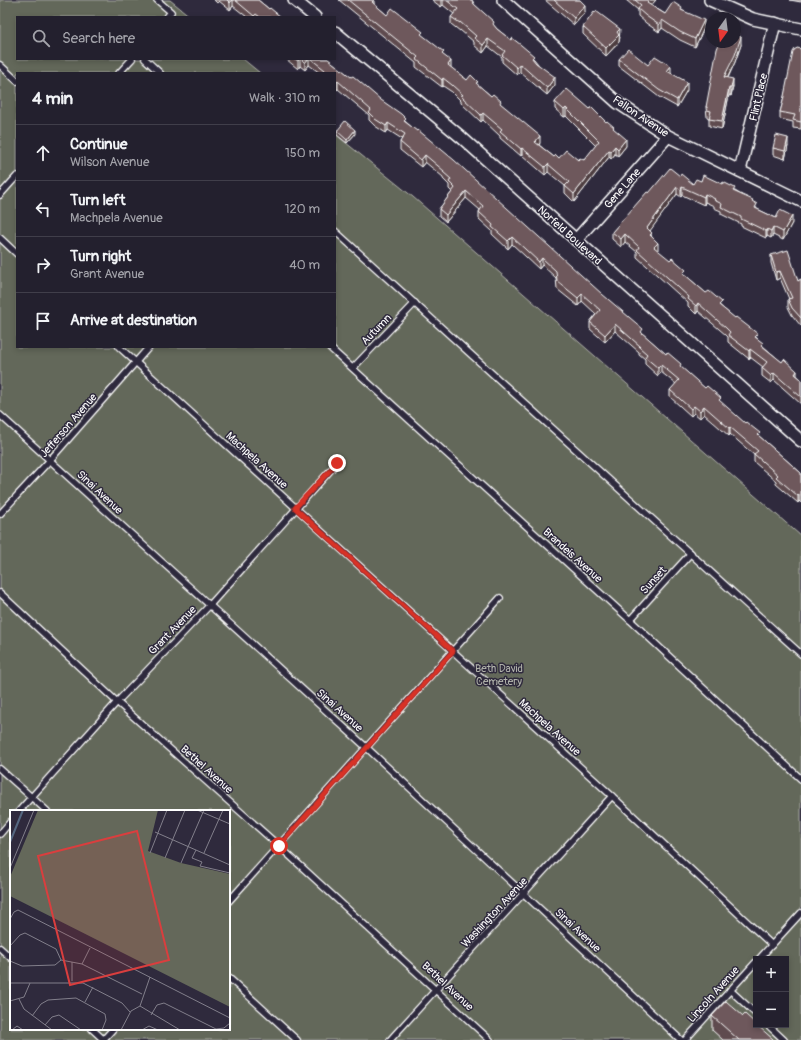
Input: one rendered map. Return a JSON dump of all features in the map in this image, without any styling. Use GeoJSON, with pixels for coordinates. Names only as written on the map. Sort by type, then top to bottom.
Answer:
{"type":"FeatureCollection","features":[{"type":"Feature","properties":{"kind":"street"},"geometry":{"type":"LineString","coordinates":[[294,0],[315,16]]}},
{"type":"Feature","properties":{"kind":"street","name":"Fallon Avenue"},"geometry":{"type":"LineString","coordinates":[[503,0],[618,103],[668,136],[801,201]]}},
{"type":"Feature","properties":{"kind":"street"},"geometry":{"type":"LineString","coordinates":[[710,0],[753,19],[801,29]]}},
{"type":"Feature","properties":{"kind":"street","name":"Flint Place"},"geometry":{"type":"LineString","coordinates":[[740,171],[775,24]]}},
{"type":"Feature","properties":{"kind":"street","name":"Norfeld Boulevard"},"geometry":{"type":"LineString","coordinates":[[336,33],[461,137],[801,441]]}},
{"type":"Feature","properties":{"kind":"street","name":"Gene Lane"},"geometry":{"type":"LineString","coordinates":[[576,240],[668,136]]}},
{"type":"Feature","properties":{"kind":"lane"},"geometry":{"type":"LineString","coordinates":[[157,0],[171,12],[168,16]]}},
{"type":"Feature","properties":{"kind":"lane"},"geometry":{"type":"LineString","coordinates":[[120,72],[131,60]]}},
{"type":"Feature","properties":{"kind":"lane"},"geometry":{"type":"LineString","coordinates":[[146,60],[159,72]]}},
{"type":"Feature","properties":{"kind":"lane"},"geometry":{"type":"LineString","coordinates":[[0,65],[16,79]]}},
{"type":"Feature","properties":{"kind":"lane"},"geometry":{"type":"LineString","coordinates":[[0,195],[16,177]]}},
{"type":"Feature","properties":{"kind":"lane"},"geometry":{"type":"LineString","coordinates":[[336,232],[801,654]]}},
{"type":"Feature","properties":{"kind":"lane"},"geometry":{"type":"LineString","coordinates":[[0,238],[16,253]]}},
{"type":"Feature","properties":{"kind":"lane","name":"Autumn"},"geometry":{"type":"LineString","coordinates":[[353,368],[415,303]]}},
{"type":"Feature","properties":{"kind":"lane","name":"Machpela Avenue"},"geometry":{"type":"LineString","coordinates":[[120,348],[612,796],[772,945]]}},
{"type":"Feature","properties":{"kind":"lane","name":"Jefferson Avenue"},"geometry":{"type":"LineString","coordinates":[[0,514],[50,460],[148,348]]}},
{"type":"Feature","properties":{"kind":"lane","name":"Brandeis Avenue"},"geometry":{"type":"LineString","coordinates":[[330,348],[630,620],[801,779]]}},
{"type":"Feature","properties":{"kind":"lane","name":"Sinai Avenue"},"geometry":{"type":"LineString","coordinates":[[0,415],[367,748],[681,1040]]}},
{"type":"Feature","properties":{"kind":"lane","name":"Grant Avenue"},"geometry":{"type":"LineString","coordinates":[[20,810],[117,702],[209,606],[295,508],[337,463]]}},
{"type":"Feature","properties":{"kind":"lane","name":"Sunset"},"geometry":{"type":"LineString","coordinates":[[630,620],[691,553]]}},
{"type":"Feature","properties":{"kind":"lane","name":"Bethel Avenue"},"geometry":{"type":"LineString","coordinates":[[0,593],[117,702],[279,846],[490,1040]]}},
{"type":"Feature","properties":{"kind":"lane"},"geometry":{"type":"LineString","coordinates":[[230,900],[500,598]]}},
{"type":"Feature","properties":{"kind":"lane"},"geometry":{"type":"LineString","coordinates":[[0,769],[45,810]]}},
{"type":"Feature","properties":{"kind":"lane","name":"Washington Avenue"},"geometry":{"type":"LineString","coordinates":[[390,1040],[612,796]]}},
{"type":"Feature","properties":{"kind":"lane"},"geometry":{"type":"LineString","coordinates":[[0,834],[10,822]]}},
{"type":"Feature","properties":{"kind":"lane"},"geometry":{"type":"LineString","coordinates":[[762,956],[801,913]]}},
{"type":"Feature","properties":{"kind":"lane"},"geometry":{"type":"LineString","coordinates":[[0,948],[10,957]]}},
{"type":"Feature","properties":{"kind":"lane","name":"Lincoln Avenue"},"geometry":{"type":"LineString","coordinates":[[685,1040],[753,965]]}},
{"type":"Feature","properties":{"kind":"lane"},"geometry":{"type":"LineString","coordinates":[[230,979],[298,1040]]}},
{"type":"Feature","properties":{"kind":"lane"},"geometry":{"type":"LineString","coordinates":[[730,990],[753,1011]]}},
{"type":"Feature","properties":{"kind":"lane"},"geometry":{"type":"LineString","coordinates":[[771,1028],[784,1040]]}},
{"type":"Feature","properties":{"kind":"lane"},"geometry":{"type":"LineString","coordinates":[[93,1030],[104,1040],[112,1030]]}},
{"type":"Feature","properties":{"kind":"green space","name":"Beth David Cemetery"},"geometry":{"type":"Polygon","coordinates":[[[0,0],[170,0],[190,16],[16,16],[16,60],[244,60],[259,72],[16,72],[16,348],[336,348],[336,135],[413,197],[801,536],[801,1040],[0,1040],[0,0]]]}},
{"type":"Feature","properties":{"kind":"building"},"geometry":{"type":"Polygon","coordinates":[[[235,0],[258,0],[280,16],[259,16],[256,14],[254,16],[235,0]]]}},
{"type":"Feature","properties":{"kind":"building"},"geometry":{"type":"Polygon","coordinates":[[[348,0],[374,0],[372,2],[387,15],[392,8],[423,32],[421,34],[444,52],[442,54],[451,61],[448,65],[467,80],[471,75],[478,82],[476,83],[491,96],[493,94],[501,101],[500,103],[540,136],[535,142],[554,157],[556,155],[559,158],[566,150],[578,160],[580,158],[584,160],[599,141],[566,108],[564,110],[555,102],[567,89],[590,109],[591,107],[626,139],[618,149],[615,146],[611,151],[609,150],[574,194],[565,186],[569,182],[548,164],[545,167],[522,148],[521,149],[500,131],[502,129],[483,113],[481,115],[452,85],[443,78],[442,80],[416,59],[418,57],[348,0]]]}},
{"type":"Feature","properties":{"kind":"building"},"geometry":{"type":"Polygon","coordinates":[[[446,0],[472,0],[474,4],[494,22],[493,24],[497,29],[511,40],[512,38],[521,45],[534,56],[532,58],[536,63],[555,77],[547,88],[520,64],[517,68],[502,55],[505,51],[488,39],[483,45],[474,38],[476,36],[460,22],[451,17],[458,9],[446,0]]]}},
{"type":"Feature","properties":{"kind":"building"},"geometry":{"type":"Polygon","coordinates":[[[554,0],[580,0],[585,5],[574,18],[554,0]]]}},
{"type":"Feature","properties":{"kind":"building"},"geometry":{"type":"Polygon","coordinates":[[[635,0],[650,0],[647,3],[665,14],[673,2],[682,8],[681,10],[704,20],[695,39],[680,32],[662,20],[659,25],[638,9],[641,5],[635,0]]]}},
{"type":"Feature","properties":{"kind":"building"},"geometry":{"type":"Polygon","coordinates":[[[596,11],[620,29],[617,32],[619,35],[606,48],[583,27],[596,11]]]}},
{"type":"Feature","properties":{"kind":"building"},"geometry":{"type":"Polygon","coordinates":[[[737,48],[724,77],[733,79],[731,88],[729,88],[722,121],[709,119],[711,111],[707,110],[706,107],[717,49],[737,48]]]}},
{"type":"Feature","properties":{"kind":"building"},"geometry":{"type":"Polygon","coordinates":[[[797,48],[801,49],[801,122],[793,120],[795,115],[780,112],[793,52],[797,48]]]}},
{"type":"Feature","properties":{"kind":"building"},"geometry":{"type":"Polygon","coordinates":[[[628,49],[648,65],[655,56],[671,66],[667,71],[687,82],[677,100],[659,90],[619,59],[628,49]]]}},
{"type":"Feature","properties":{"kind":"building"},"geometry":{"type":"Polygon","coordinates":[[[312,60],[329,60],[351,77],[353,76],[381,100],[401,114],[406,119],[404,121],[417,131],[418,130],[454,160],[602,294],[643,329],[641,332],[666,354],[667,352],[681,364],[680,366],[705,388],[707,386],[721,398],[719,400],[745,423],[746,422],[760,433],[758,435],[801,473],[801,496],[799,494],[798,496],[776,477],[778,475],[754,454],[758,451],[730,427],[729,428],[704,406],[700,411],[694,406],[691,409],[670,390],[679,380],[661,365],[658,368],[645,357],[647,354],[639,347],[640,346],[615,324],[605,335],[590,322],[600,310],[582,294],[578,298],[557,281],[556,271],[542,258],[539,262],[512,237],[508,241],[492,227],[493,225],[479,212],[483,206],[466,191],[446,215],[439,209],[455,188],[449,182],[451,179],[425,155],[421,160],[400,142],[405,134],[388,123],[386,126],[375,119],[369,113],[371,110],[338,81],[336,81],[336,72],[324,72],[325,70],[312,60]]]}},
{"type":"Feature","properties":{"kind":"building"},"geometry":{"type":"Polygon","coordinates":[[[345,121],[355,130],[347,140],[337,131],[345,121]]]}},
{"type":"Feature","properties":{"kind":"building"},"geometry":{"type":"Polygon","coordinates":[[[776,135],[788,138],[785,151],[773,148],[776,135]]]}},
{"type":"Feature","properties":{"kind":"building"},"geometry":{"type":"Polygon","coordinates":[[[670,168],[680,176],[681,174],[693,184],[696,179],[701,181],[703,175],[722,184],[723,182],[735,188],[733,191],[753,200],[752,201],[757,204],[755,208],[776,218],[780,210],[792,216],[783,232],[773,227],[771,231],[767,229],[766,231],[721,207],[722,204],[705,194],[704,197],[682,187],[681,190],[677,187],[647,228],[652,233],[650,235],[658,243],[654,247],[670,260],[672,258],[686,270],[683,273],[706,293],[709,291],[722,302],[719,305],[758,334],[755,337],[763,343],[761,345],[782,362],[784,359],[797,371],[795,374],[801,379],[801,397],[774,373],[771,376],[762,368],[767,362],[750,349],[749,351],[728,335],[730,332],[726,328],[698,303],[696,306],[688,299],[689,297],[637,250],[639,247],[625,234],[621,239],[612,232],[647,192],[649,193],[670,168]]]}},
{"type":"Feature","properties":{"kind":"building"},"geometry":{"type":"Polygon","coordinates":[[[788,250],[798,281],[801,279],[801,318],[792,308],[788,299],[792,298],[780,271],[776,272],[771,255],[788,250]]]}},
{"type":"Feature","properties":{"kind":"building"},"geometry":{"type":"Polygon","coordinates":[[[726,1001],[743,1016],[745,1014],[753,1021],[753,1028],[760,1028],[774,1040],[739,1040],[712,1016],[726,1001]]]}},
{"type":"Feature","properties":{"kind":"route"},"geometry":{"type":"LineString","coordinates":[[279,846],[453,651],[295,508],[337,463]]}}]}
